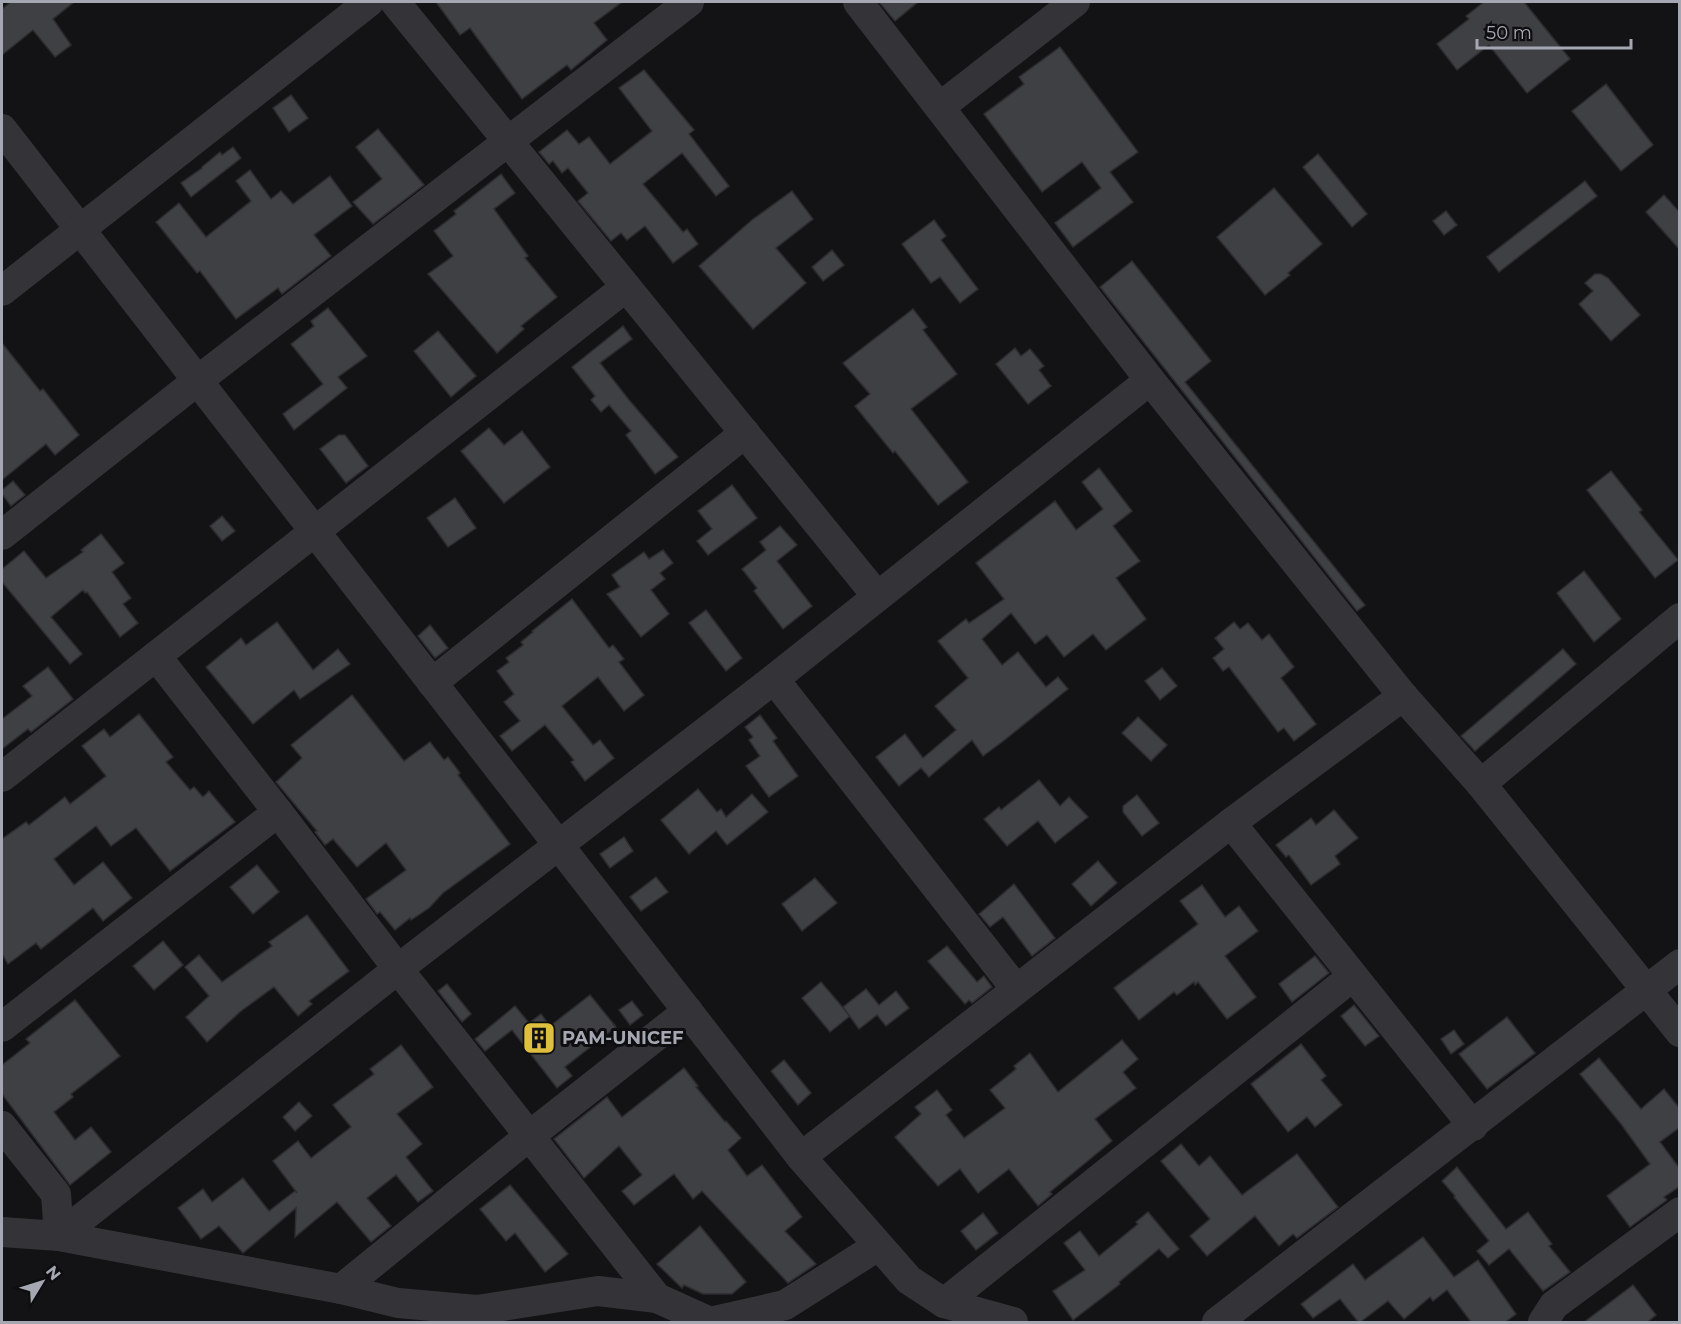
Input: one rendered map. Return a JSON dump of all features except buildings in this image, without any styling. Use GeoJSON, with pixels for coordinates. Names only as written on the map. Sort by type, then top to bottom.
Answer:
{"type":"FeatureCollection","features":[{"type":"Feature","properties":{"kind":"street"},"geometry":{"type":"LineString","coordinates":[[2,291],[369,2]]}},
{"type":"Feature","properties":{"kind":"street"},"geometry":{"type":"LineString","coordinates":[[396,2],[877,596]]}},
{"type":"Feature","properties":{"kind":"street"},"geometry":{"type":"LineString","coordinates":[[2,535],[197,381],[689,2]]}},
{"type":"Feature","properties":{"kind":"street"},"geometry":{"type":"LineString","coordinates":[[858,2],[1150,380],[1403,696],[1481,784],[1680,1032]]}},
{"type":"Feature","properties":{"kind":"street"},"geometry":{"type":"LineString","coordinates":[[940,107],[1075,2]]}},
{"type":"Feature","properties":{"kind":"street"},"geometry":{"type":"LineString","coordinates":[[2,129],[801,1157],[909,1280],[944,1303],[1013,1323]]}},
{"type":"Feature","properties":{"kind":"street"},"geometry":{"type":"LineString","coordinates":[[2,777],[627,286]]}},
{"type":"Feature","properties":{"kind":"street"},"geometry":{"type":"LineString","coordinates":[[59,1236],[398,969],[774,679],[1150,380]]}},
{"type":"Feature","properties":{"kind":"street"},"geometry":{"type":"LineString","coordinates":[[432,683],[746,433]]}},
{"type":"Feature","properties":{"kind":"street"},"geometry":{"type":"LineString","coordinates":[[1481,784],[1680,618]]}},
{"type":"Feature","properties":{"kind":"street"},"geometry":{"type":"LineString","coordinates":[[156,656],[528,1137],[657,1298]]}},
{"type":"Feature","properties":{"kind":"street"},"geometry":{"type":"LineString","coordinates":[[774,679],[1016,989]]}},
{"type":"Feature","properties":{"kind":"street"},"geometry":{"type":"LineString","coordinates":[[801,1157],[1231,823],[1403,696]]}},
{"type":"Feature","properties":{"kind":"street"},"geometry":{"type":"LineString","coordinates":[[2,1027],[278,812]]}},
{"type":"Feature","properties":{"kind":"street"},"geometry":{"type":"LineString","coordinates":[[1231,823],[1473,1126]]}},
{"type":"Feature","properties":{"kind":"street"},"geometry":{"type":"LineString","coordinates":[[1217,1323],[1680,964]]}},
{"type":"Feature","properties":{"kind":"street"},"geometry":{"type":"LineString","coordinates":[[944,1303],[1353,976]]}},
{"type":"Feature","properties":{"kind":"street"},"geometry":{"type":"LineString","coordinates":[[341,1289],[688,1011]]}},
{"type":"Feature","properties":{"kind":"street"},"geometry":{"type":"LineString","coordinates":[[2,1126],[56,1194],[59,1236]]}},
{"type":"Feature","properties":{"kind":"street"},"geometry":{"type":"LineString","coordinates":[[1543,1323],[1554,1305],[1680,1212]]}},
{"type":"Feature","properties":{"kind":"street"},"geometry":{"type":"LineString","coordinates":[[2,1232],[59,1236],[341,1289],[398,1303],[477,1310],[598,1291],[657,1298],[710,1322],[785,1305],[878,1246]]}},
{"type":"Feature","properties":{"kind":"place","name":"PAM-UNICEF"},"geometry":{"type":"Point","coordinates":[539,1038]}}]}
